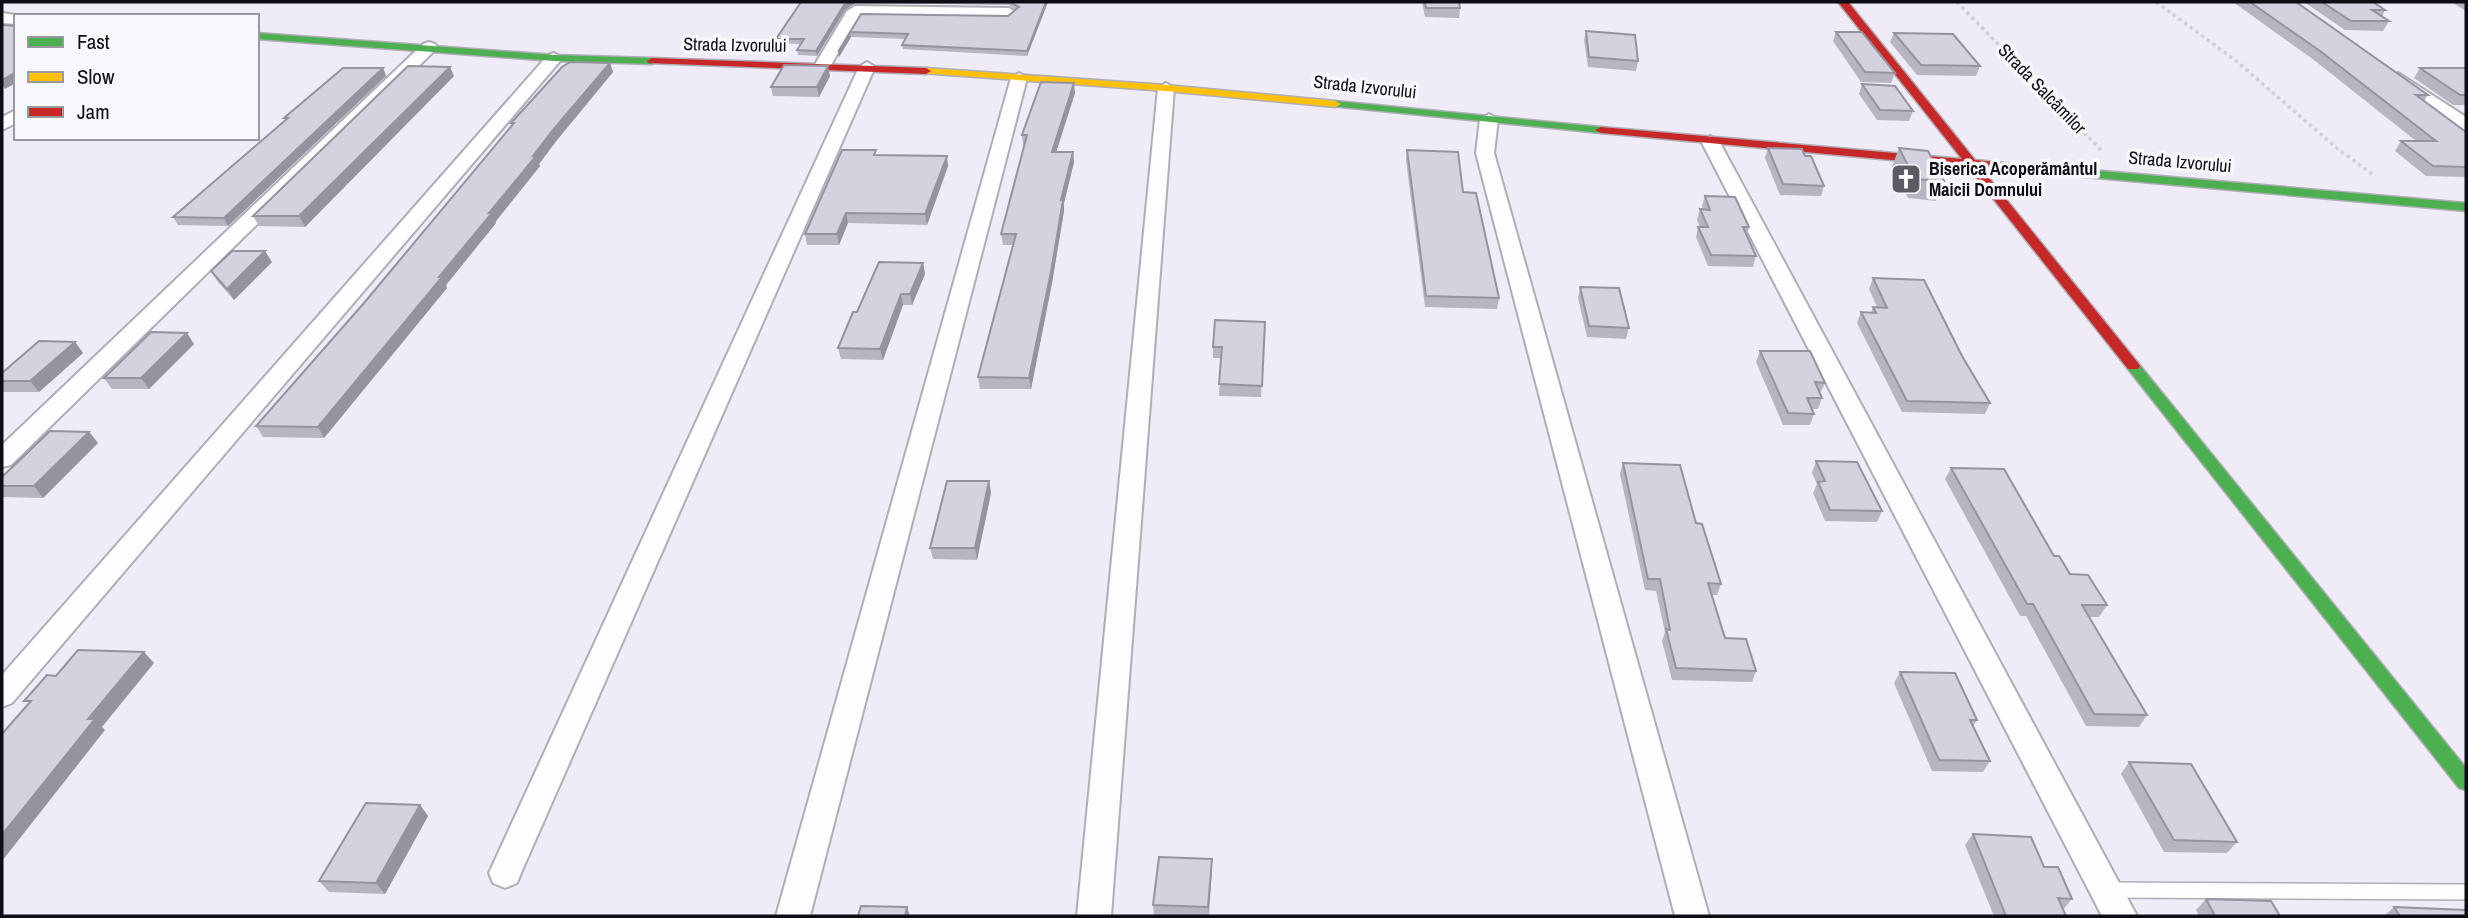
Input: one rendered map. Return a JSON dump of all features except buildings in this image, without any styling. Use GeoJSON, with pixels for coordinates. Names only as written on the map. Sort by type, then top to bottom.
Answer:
{"type":"FeatureCollection","features":[{"type":"Feature","properties":{"kind":"street"},"geometry":{"type":"LineString","coordinates":[[1843,2],[2466,782]]}},
{"type":"Feature","properties":{"kind":"street"},"geometry":{"type":"LineString","coordinates":[[822,66],[855,11],[1009,13]]}},
{"type":"Feature","properties":{"kind":"street","name":"Strada Izvorului"},"geometry":{"type":"LineString","coordinates":[[259,36],[554,58],[867,67],[1166,89],[1710,141],[2466,208]]}},
{"type":"Feature","properties":{"kind":"street"},"geometry":{"type":"LineString","coordinates":[[2,459],[429,47]]}},
{"type":"Feature","properties":{"kind":"street"},"geometry":{"type":"LineString","coordinates":[[2,695],[554,58]]}},
{"type":"Feature","properties":{"kind":"street"},"geometry":{"type":"LineString","coordinates":[[505,873],[867,67]]}},
{"type":"Feature","properties":{"kind":"street"},"geometry":{"type":"LineString","coordinates":[[2389,71],[2466,125]]}},
{"type":"Feature","properties":{"kind":"street"},"geometry":{"type":"LineString","coordinates":[[793,916],[1018,78]]}},
{"type":"Feature","properties":{"kind":"street"},"geometry":{"type":"LineString","coordinates":[[1094,916],[1166,89]]}},
{"type":"Feature","properties":{"kind":"street"},"geometry":{"type":"LineString","coordinates":[[1489,119],[1485,153],[1692,916]]}},
{"type":"Feature","properties":{"kind":"street"},"geometry":{"type":"LineString","coordinates":[[1710,141],[2120,916]]}},
{"type":"Feature","properties":{"kind":"lane"},"geometry":{"type":"LineString","coordinates":[[2106,890],[2466,892]]}},
{"type":"Feature","properties":{"kind":"path","name":"Strada Salcâmilor"},"geometry":{"type":"LineString","coordinates":[[1956,2],[2127,177]]}},
{"type":"Feature","properties":{"kind":"path"},"geometry":{"type":"LineString","coordinates":[[2156,2],[2235,60],[2338,149],[2409,202]]}},
{"type":"Feature","properties":{"kind":"traffic: fast"},"geometry":{"type":"LineString","coordinates":[[259,36],[554,58],[652,61]]}},
{"type":"Feature","properties":{"kind":"traffic: fast"},"geometry":{"type":"LineString","coordinates":[[1335,104],[1601,130]]}},
{"type":"Feature","properties":{"kind":"traffic: fast"},"geometry":{"type":"LineString","coordinates":[[2022,168],[2466,207]]}},
{"type":"Feature","properties":{"kind":"traffic: fast"},"geometry":{"type":"LineString","coordinates":[[2133,366],[2466,782]]}},
{"type":"Feature","properties":{"kind":"traffic: slow"},"geometry":{"type":"LineString","coordinates":[[926,71],[1166,88],[1335,104]]}},
{"type":"Feature","properties":{"kind":"traffic: jam"},"geometry":{"type":"LineString","coordinates":[[1843,2],[2133,366]]}},
{"type":"Feature","properties":{"kind":"traffic: jam"},"geometry":{"type":"LineString","coordinates":[[652,61],[926,71]]}},
{"type":"Feature","properties":{"kind":"traffic: jam"},"geometry":{"type":"LineString","coordinates":[[1601,130],[2022,168]]}},
{"type":"Feature","properties":{"kind":"place","name":"Biserica Acoperământul Maicii Domnului"},"geometry":{"type":"Point","coordinates":[1906,179]}}]}
